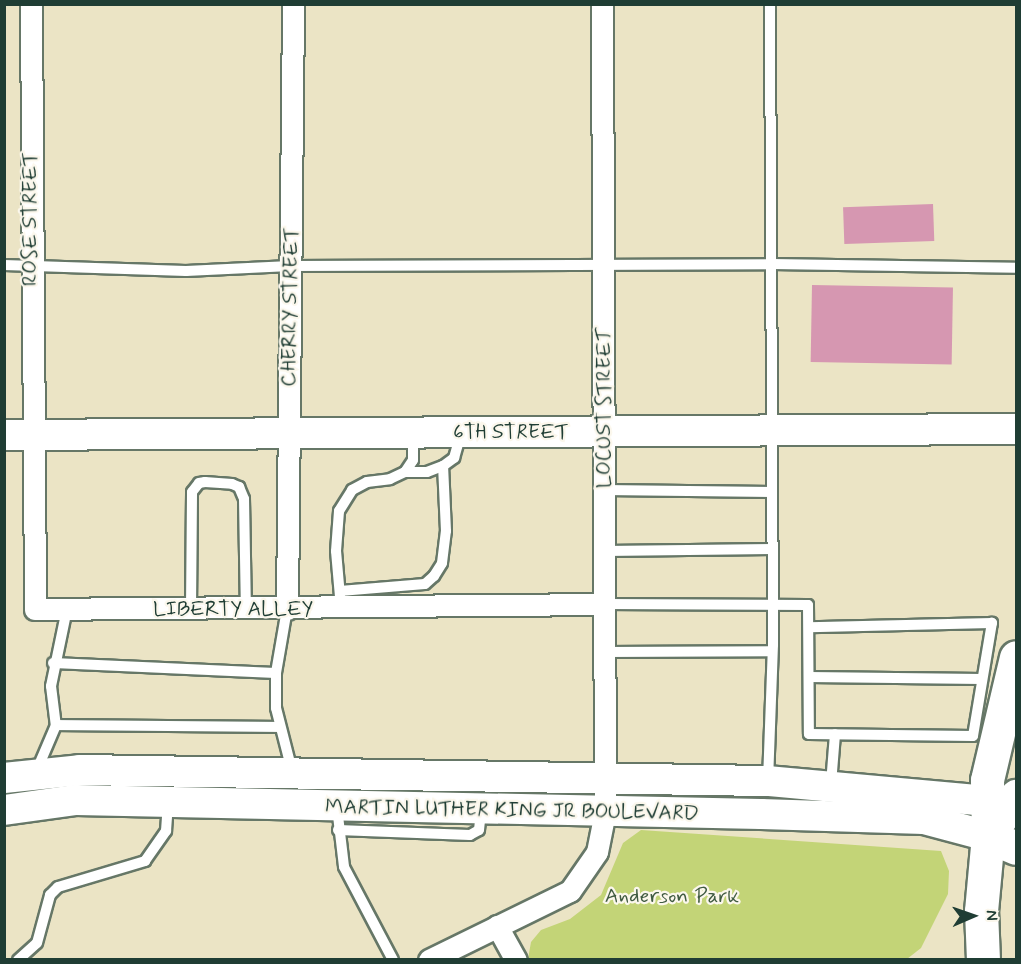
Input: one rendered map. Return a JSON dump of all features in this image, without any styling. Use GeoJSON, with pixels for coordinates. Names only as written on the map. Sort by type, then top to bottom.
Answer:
{"type":"FeatureCollection","features":[{"type":"Feature","properties":{"kind":"highway"},"geometry":{"type":"LineString","coordinates":[[983,960],[981,911],[1003,842],[1008,802],[987,780],[1017,657]]}},
{"type":"Feature","properties":{"kind":"main road","name":"6TH STREET"},"geometry":{"type":"LineString","coordinates":[[18,435],[1017,429]]}},
{"type":"Feature","properties":{"kind":"main road","name":"MARTIN LUTHER KING JR BOULEVARD"},"geometry":{"type":"LineString","coordinates":[[4,778],[80,770],[768,781],[1008,802]]}},
{"type":"Feature","properties":{"kind":"main road"},"geometry":{"type":"LineString","coordinates":[[293,773],[296,806]]}},
{"type":"Feature","properties":{"kind":"main road","name":"MARTIN LUTHER KING JR BOULEVARD"},"geometry":{"type":"LineString","coordinates":[[4,810],[76,800],[296,806],[338,819],[481,810],[924,819],[1003,842]]}},
{"type":"Feature","properties":{"kind":"street","name":"ROSE STREET"},"geometry":{"type":"LineString","coordinates":[[18,435],[30,265],[31,4]]}},
{"type":"Feature","properties":{"kind":"street","name":"CHERRY STREET"},"geometry":{"type":"LineString","coordinates":[[287,609],[293,4]]}},
{"type":"Feature","properties":{"kind":"street","name":"LOCUST STREET"},"geometry":{"type":"LineString","coordinates":[[429,960],[570,891],[597,852],[604,812],[605,779],[602,4]]}},
{"type":"Feature","properties":{"kind":"street","name":"LIBERTY ALLEY"},"geometry":{"type":"LineString","coordinates":[[18,435],[35,609],[287,609],[340,600],[605,604]]}},
{"type":"Feature","properties":{"kind":"street"},"geometry":{"type":"LineString","coordinates":[[497,926],[516,960]]}},
{"type":"Feature","properties":{"kind":"lane"},"geometry":{"type":"LineString","coordinates":[[768,781],[772,651],[770,4]]}},
{"type":"Feature","properties":{"kind":"lane"},"geometry":{"type":"LineString","coordinates":[[4,265],[186,271],[290,266],[772,264],[1017,268]]}},
{"type":"Feature","properties":{"kind":"lane"},"geometry":{"type":"LineString","coordinates":[[405,472],[413,459],[413,433]]}},
{"type":"Feature","properties":{"kind":"lane"},"geometry":{"type":"LineString","coordinates":[[443,466],[446,531],[442,563],[434,576],[425,584],[340,600],[336,551],[339,511],[352,490],[367,482],[390,479],[405,472],[427,472],[443,466],[459,448],[461,433]]}},
{"type":"Feature","properties":{"kind":"lane"},"geometry":{"type":"LineString","coordinates":[[191,609],[192,492],[199,483],[206,482],[232,484],[239,487],[244,499],[246,609]]}},
{"type":"Feature","properties":{"kind":"lane"},"geometry":{"type":"LineString","coordinates":[[604,490],[772,492]]}},
{"type":"Feature","properties":{"kind":"lane"},"geometry":{"type":"LineString","coordinates":[[605,551],[772,549]]}},
{"type":"Feature","properties":{"kind":"lane"},"geometry":{"type":"LineString","coordinates":[[605,604],[772,603],[808,605],[808,627],[809,677],[809,734],[973,736],[992,623],[808,627]]}},
{"type":"Feature","properties":{"kind":"lane"},"geometry":{"type":"LineString","coordinates":[[35,774],[56,725],[51,686],[53,663],[62,644],[67,609]]}},
{"type":"Feature","properties":{"kind":"lane"},"geometry":{"type":"LineString","coordinates":[[287,609],[276,673],[280,727],[293,773]]}},
{"type":"Feature","properties":{"kind":"lane"},"geometry":{"type":"LineString","coordinates":[[605,652],[772,651]]}},
{"type":"Feature","properties":{"kind":"lane"},"geometry":{"type":"LineString","coordinates":[[53,663],[276,673]]}},
{"type":"Feature","properties":{"kind":"lane"},"geometry":{"type":"LineString","coordinates":[[809,677],[982,679]]}},
{"type":"Feature","properties":{"kind":"lane"},"geometry":{"type":"LineString","coordinates":[[56,725],[280,727]]}},
{"type":"Feature","properties":{"kind":"lane"},"geometry":{"type":"LineString","coordinates":[[831,785],[835,734]]}},
{"type":"Feature","properties":{"kind":"lane"},"geometry":{"type":"LineString","coordinates":[[18,960],[37,943],[51,895],[58,887],[145,861],[166,831],[168,802]]}},
{"type":"Feature","properties":{"kind":"lane"},"geometry":{"type":"LineString","coordinates":[[338,819],[344,867],[393,960]]}},
{"type":"Feature","properties":{"kind":"green space","name":"Anderson Park"},"geometry":{"type":"Polygon","coordinates":[[[641,830],[941,851],[949,871],[948,894],[921,948],[907,959],[528,959],[531,942],[541,930],[570,919],[601,895],[623,843],[641,830]]]}},
{"type":"Feature","properties":{"kind":"building"},"geometry":{"type":"Polygon","coordinates":[[[933,204],[934,241],[844,244],[843,207],[933,204]]]}},
{"type":"Feature","properties":{"kind":"building"},"geometry":{"type":"Polygon","coordinates":[[[812,285],[953,287],[952,364],[811,362],[812,285]]]}}]}
